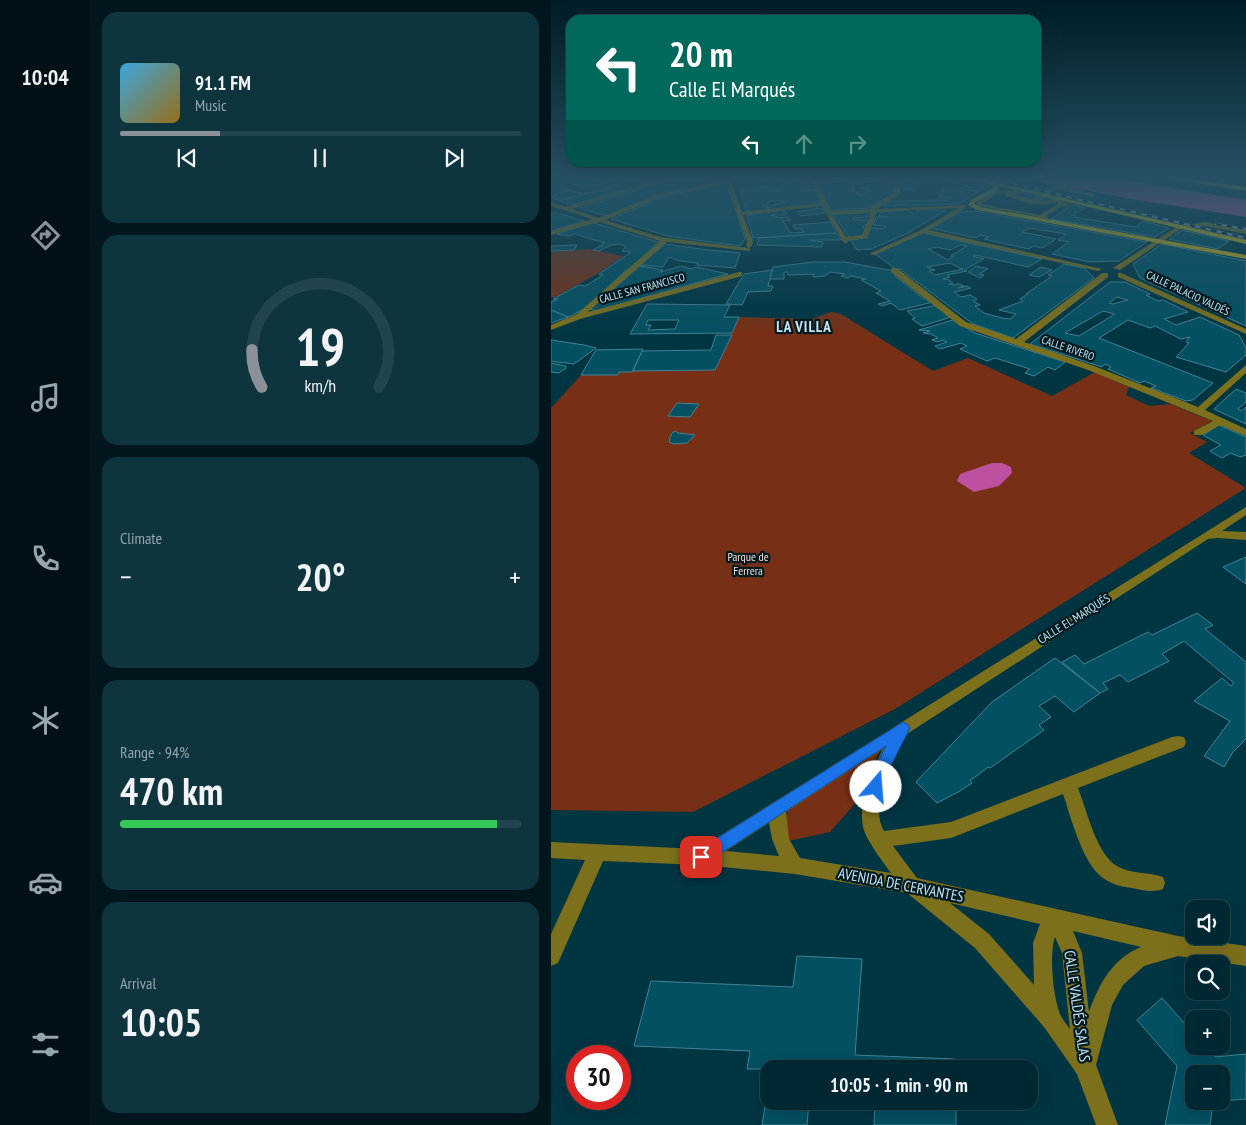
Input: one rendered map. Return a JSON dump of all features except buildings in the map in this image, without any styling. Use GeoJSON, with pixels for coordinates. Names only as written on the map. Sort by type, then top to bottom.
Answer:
{"type":"FeatureCollection","features":[{"type":"Feature","properties":{"kind":"main road"},"geometry":{"type":"LineString","coordinates":[[1108,230],[1246,257]]}},
{"type":"Feature","properties":{"kind":"main road"},"geometry":{"type":"LineString","coordinates":[[1195,230],[1246,242]]}},
{"type":"Feature","properties":{"kind":"street"},"geometry":{"type":"LineString","coordinates":[[631,230],[665,240],[748,248],[750,241],[746,230]]}},
{"type":"Feature","properties":{"kind":"street"},"geometry":{"type":"LineString","coordinates":[[839,230],[846,241],[865,237],[868,230]]}},
{"type":"Feature","properties":{"kind":"street"},"geometry":{"type":"LineString","coordinates":[[1017,343],[1105,267],[1119,271],[1175,230]]}},
{"type":"Feature","properties":{"kind":"street"},"geometry":{"type":"LineString","coordinates":[[873,254],[923,231],[1101,272]]}},
{"type":"Feature","properties":{"kind":"street"},"geometry":{"type":"LineString","coordinates":[[577,317],[665,240]]}},
{"type":"Feature","properties":{"kind":"street","name":"CALLE RIVERO"},"geometry":{"type":"LineString","coordinates":[[894,270],[963,324],[1091,368],[1199,411],[1246,433]]}},
{"type":"Feature","properties":{"kind":"street","name":"CALLE PALACIO VALDÉS"},"geometry":{"type":"LineString","coordinates":[[1119,271],[1246,332]]}},
{"type":"Feature","properties":{"kind":"street","name":"CALLE SAN FRANCISCO"},"geometry":{"type":"LineString","coordinates":[[552,327],[577,317],[739,274]]}},
{"type":"Feature","properties":{"kind":"street"},"geometry":{"type":"LineString","coordinates":[[1199,411],[1246,368]]}},
{"type":"Feature","properties":{"kind":"street"},"geometry":{"type":"LineString","coordinates":[[1198,433],[1220,421]]}},
{"type":"Feature","properties":{"kind":"street","name":"CALLE EL MARQUÉS"},"geometry":{"type":"LineString","coordinates":[[701,857],[1246,510]]}},
{"type":"Feature","properties":{"kind":"street"},"geometry":{"type":"LineString","coordinates":[[1203,538],[1218,534],[1246,536]]}},
{"type":"Feature","properties":{"kind":"street","name":"CALLE EL MARQUÉS"},"geometry":{"type":"LineString","coordinates":[[903,728],[880,771],[872,803],[872,827],[911,885]]}},
{"type":"Feature","properties":{"kind":"street"},"geometry":{"type":"LineString","coordinates":[[879,840],[951,830],[1178,742]]}},
{"type":"Feature","properties":{"kind":"street"},"geometry":{"type":"LineString","coordinates":[[1068,784],[1097,861],[1108,871],[1125,878],[1156,883]]}},
{"type":"Feature","properties":{"kind":"street"},"geometry":{"type":"LineString","coordinates":[[778,808],[777,831],[786,855],[795,866]]}},
{"type":"Feature","properties":{"kind":"street","name":"AVENIDA DE CERVANTES"},"geometry":{"type":"LineString","coordinates":[[551,850],[701,857],[795,866],[911,885],[1178,946],[1246,956]]}},
{"type":"Feature","properties":{"kind":"street"},"geometry":{"type":"LineString","coordinates":[[551,956],[598,852]]}},
{"type":"Feature","properties":{"kind":"street"},"geometry":{"type":"LineString","coordinates":[[911,885],[983,941],[1051,1020],[1085,1067]]}},
{"type":"Feature","properties":{"kind":"street"},"geometry":{"type":"LineString","coordinates":[[1051,1020],[1043,981],[1043,942],[1053,917]]}},
{"type":"Feature","properties":{"kind":"street","name":"CALLE VALDÉS SALAS"},"geometry":{"type":"LineString","coordinates":[[1053,917],[1065,935],[1072,953],[1085,1067],[1107,1125]]}},
{"type":"Feature","properties":{"kind":"street"},"geometry":{"type":"LineString","coordinates":[[1085,1067],[1102,1001],[1117,976],[1138,959],[1178,946]]}},
{"type":"Feature","properties":{"kind":"green space"},"geometry":{"type":"Polygon","coordinates":[[[589,249],[623,256],[597,274],[555,297],[551,297],[551,252],[589,249]]]}},
{"type":"Feature","properties":{"kind":"green space","name":"Parque de Ferrera"},"geometry":{"type":"Polygon","coordinates":[[[831,312],[841,314],[933,371],[968,358],[1052,396],[1095,372],[1129,387],[1126,395],[1149,406],[1170,404],[1212,421],[1190,433],[1207,442],[1189,453],[1246,488],[895,709],[693,812],[551,810],[551,408],[581,375],[618,375],[619,372],[633,371],[715,370],[739,317],[812,319],[831,312]]]}},
{"type":"Feature","properties":{"kind":"green space"},"geometry":{"type":"Polygon","coordinates":[[[882,746],[854,805],[830,832],[788,841],[786,816],[790,806],[882,746]]]}},
{"type":"Feature","properties":{"kind":"shaded area"},"geometry":{"type":"Polygon","coordinates":[[[992,463],[1002,463],[1011,467],[1012,473],[999,486],[974,492],[957,481],[960,474],[992,463]]]}},
{"type":"Feature","properties":{"kind":"railway"},"geometry":{"type":"LineString","coordinates":[[1214,230],[1246,238]]}},
{"type":"Feature","properties":{"kind":"district","name":"LA VILLA"},"geometry":{"type":"Point","coordinates":[804,327]}},
{"type":"Feature","properties":{"kind":"route"},"geometry":{"type":"LineString","coordinates":[[701,857],[903,728],[880,771],[876,787]]}}]}
